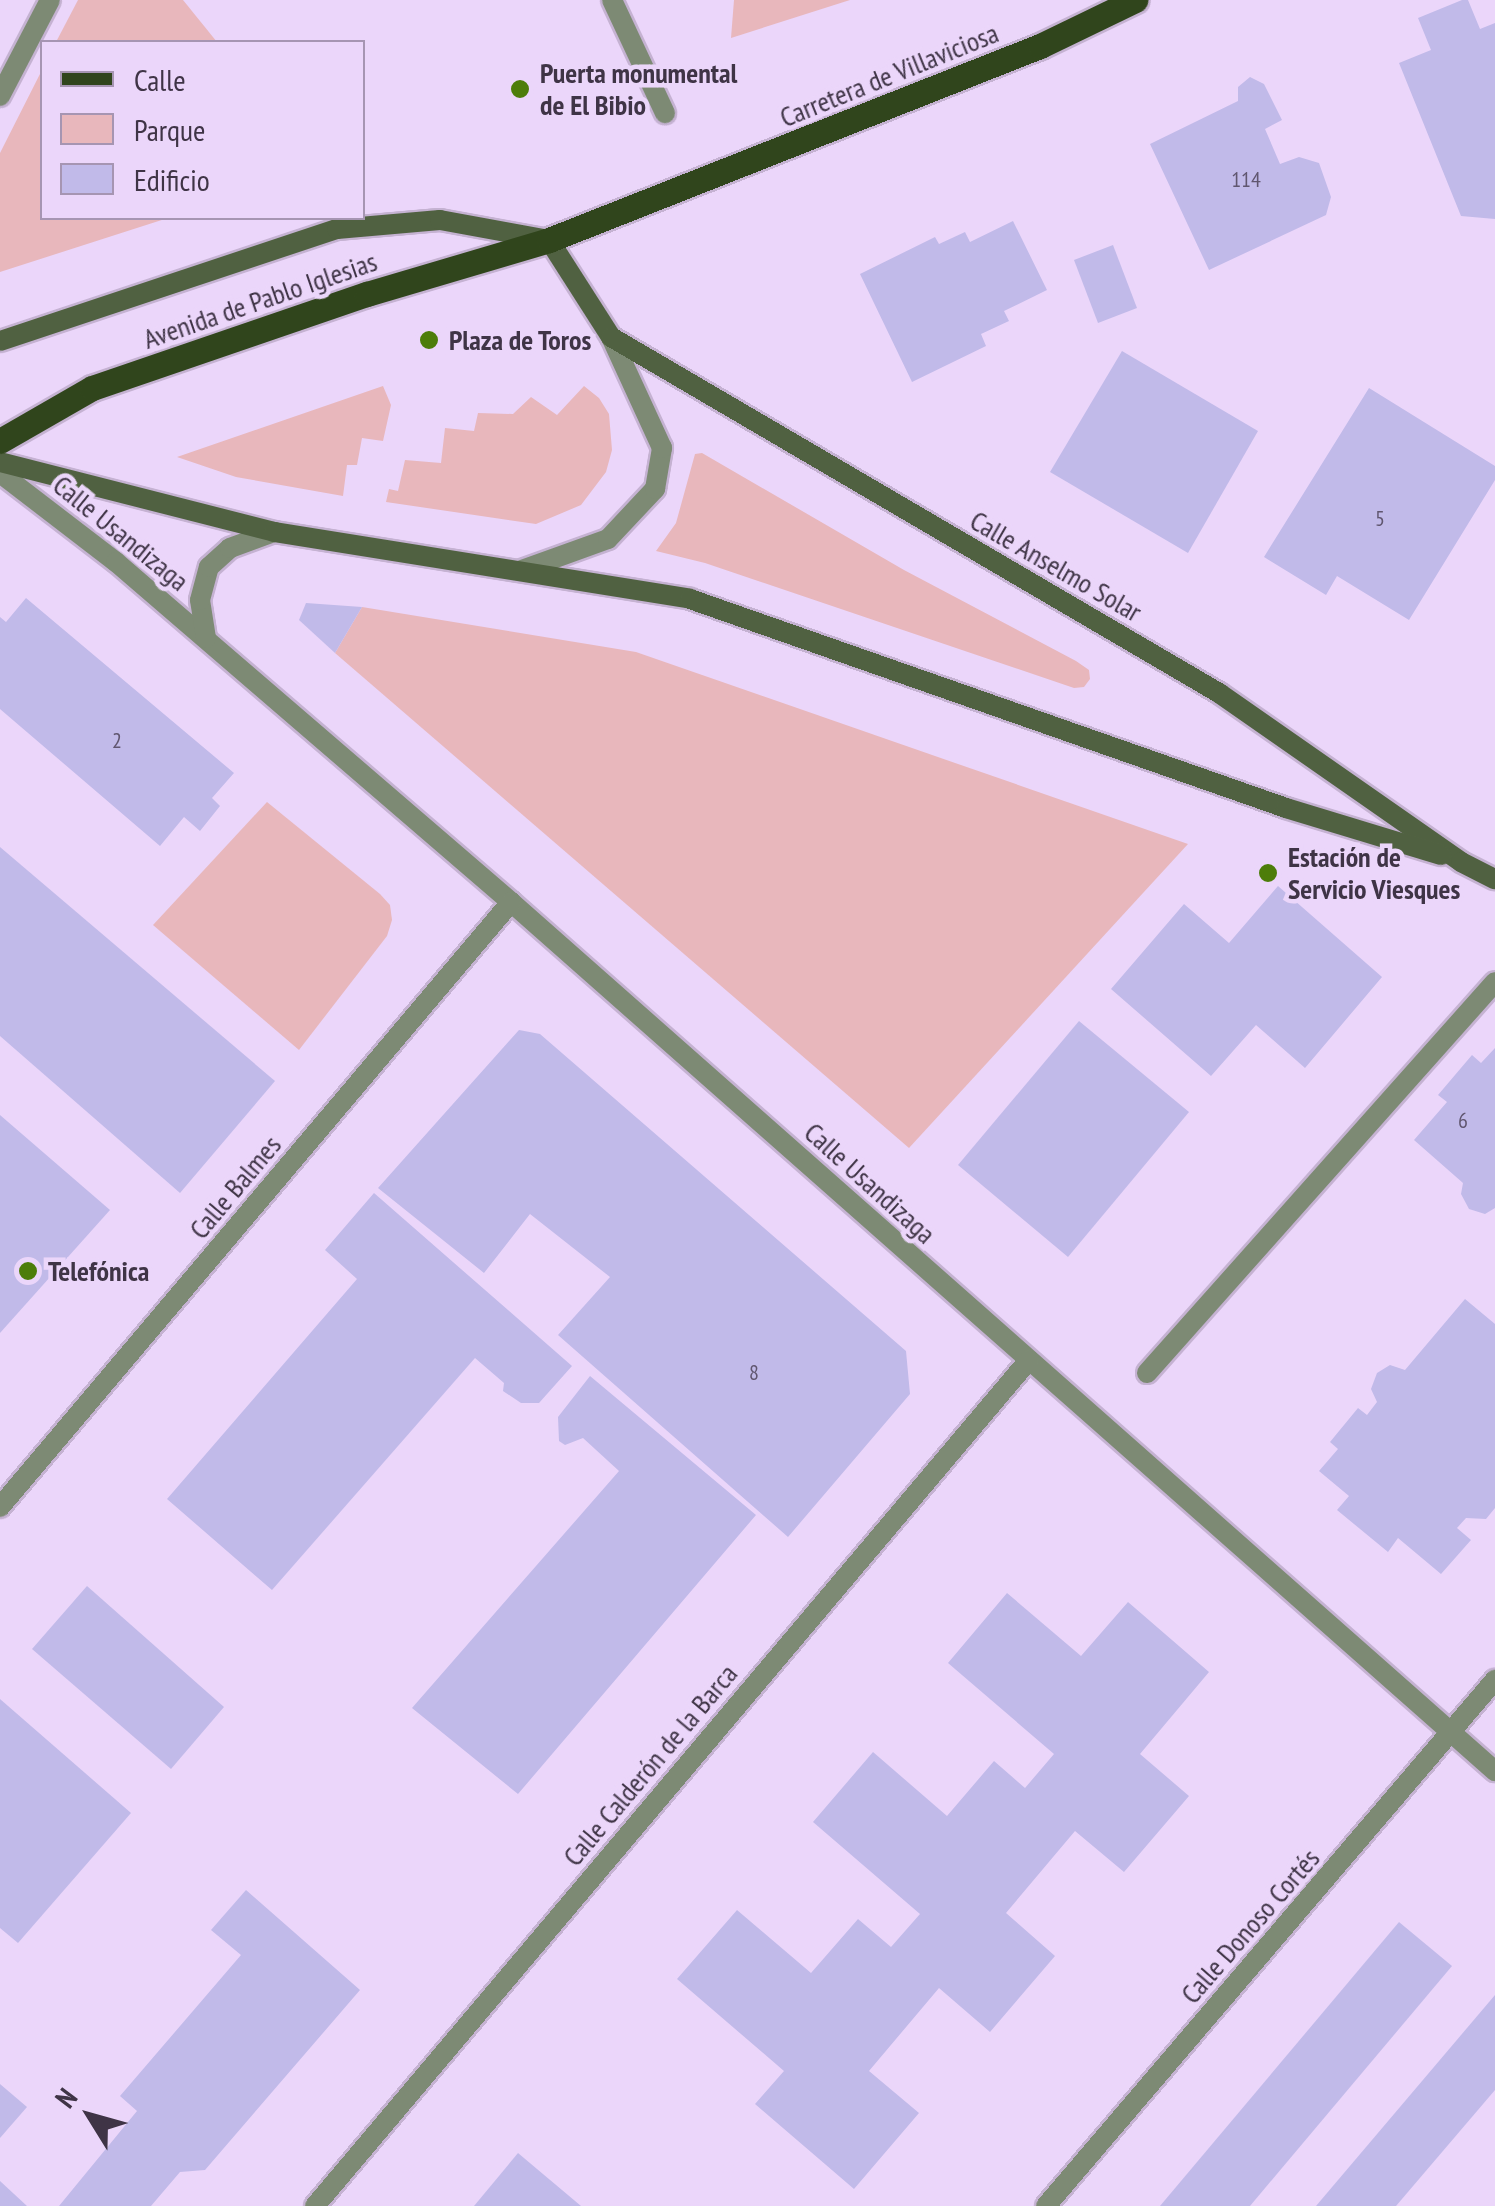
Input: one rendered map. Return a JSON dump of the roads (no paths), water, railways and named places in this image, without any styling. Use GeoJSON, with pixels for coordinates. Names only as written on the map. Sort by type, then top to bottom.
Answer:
{"type":"FeatureCollection","features":[{"type":"Feature","properties":{"kind":"main road","name":"Carretera de Villaviciosa"},"geometry":{"type":"LineString","coordinates":[[550,240],[1040,46],[1135,0]]}},
{"type":"Feature","properties":{"kind":"main road"},"geometry":{"type":"LineString","coordinates":[[0,341],[337,229],[440,220],[550,240],[611,336]]}},
{"type":"Feature","properties":{"kind":"main road","name":"Avenida de Pablo Iglesias"},"geometry":{"type":"LineString","coordinates":[[0,441],[92,388],[367,294],[550,240]]}},
{"type":"Feature","properties":{"kind":"main road","name":"Calle Anselmo Solar"},"geometry":{"type":"LineString","coordinates":[[611,336],[1219,693],[1462,862],[1495,879]]}},
{"type":"Feature","properties":{"kind":"main road","name":"Calle Anselmo Solar"},"geometry":{"type":"LineString","coordinates":[[0,462],[274,532],[690,599],[1286,808],[1462,862]]}},
{"type":"Feature","properties":{"kind":"street"},"geometry":{"type":"LineString","coordinates":[[0,96],[50,0]]}},
{"type":"Feature","properties":{"kind":"street"},"geometry":{"type":"LineString","coordinates":[[612,0],[665,113]]}},
{"type":"Feature","properties":{"kind":"street"},"geometry":{"type":"LineString","coordinates":[[522,570],[608,539],[655,489],[662,448],[611,336]]}},
{"type":"Feature","properties":{"kind":"street","name":"Calle Usandizaga"},"geometry":{"type":"LineString","coordinates":[[0,473],[206,638],[511,902],[1495,1772]]}},
{"type":"Feature","properties":{"kind":"street","name":"Calle Usandizaga"},"geometry":{"type":"LineString","coordinates":[[206,638],[200,600],[209,566],[230,548],[274,532]]}},
{"type":"Feature","properties":{"kind":"street","name":"Calle Balmes"},"geometry":{"type":"LineString","coordinates":[[0,1507],[511,902]]}},
{"type":"Feature","properties":{"kind":"street"},"geometry":{"type":"LineString","coordinates":[[1147,1373],[1495,982]]}},
{"type":"Feature","properties":{"kind":"street","name":"Calle Calderón de la Barca"},"geometry":{"type":"LineString","coordinates":[[314,2206],[1028,1360]]}},
{"type":"Feature","properties":{"kind":"street","name":"Calle Donoso Cortés"},"geometry":{"type":"LineString","coordinates":[[1046,2206],[1495,1680]]}},
{"type":"Feature","properties":{"kind":"place","name":"Puerta monumental de El Bibio"},"geometry":{"type":"Point","coordinates":[520,89]}},
{"type":"Feature","properties":{"kind":"place","name":"Plaza de Toros"},"geometry":{"type":"Point","coordinates":[429,340]}},
{"type":"Feature","properties":{"kind":"place","name":"Estación de Servicio Viesques"},"geometry":{"type":"Point","coordinates":[1268,873]}},
{"type":"Feature","properties":{"kind":"place","name":"Telefónica"},"geometry":{"type":"Point","coordinates":[28,1271]}}]}
